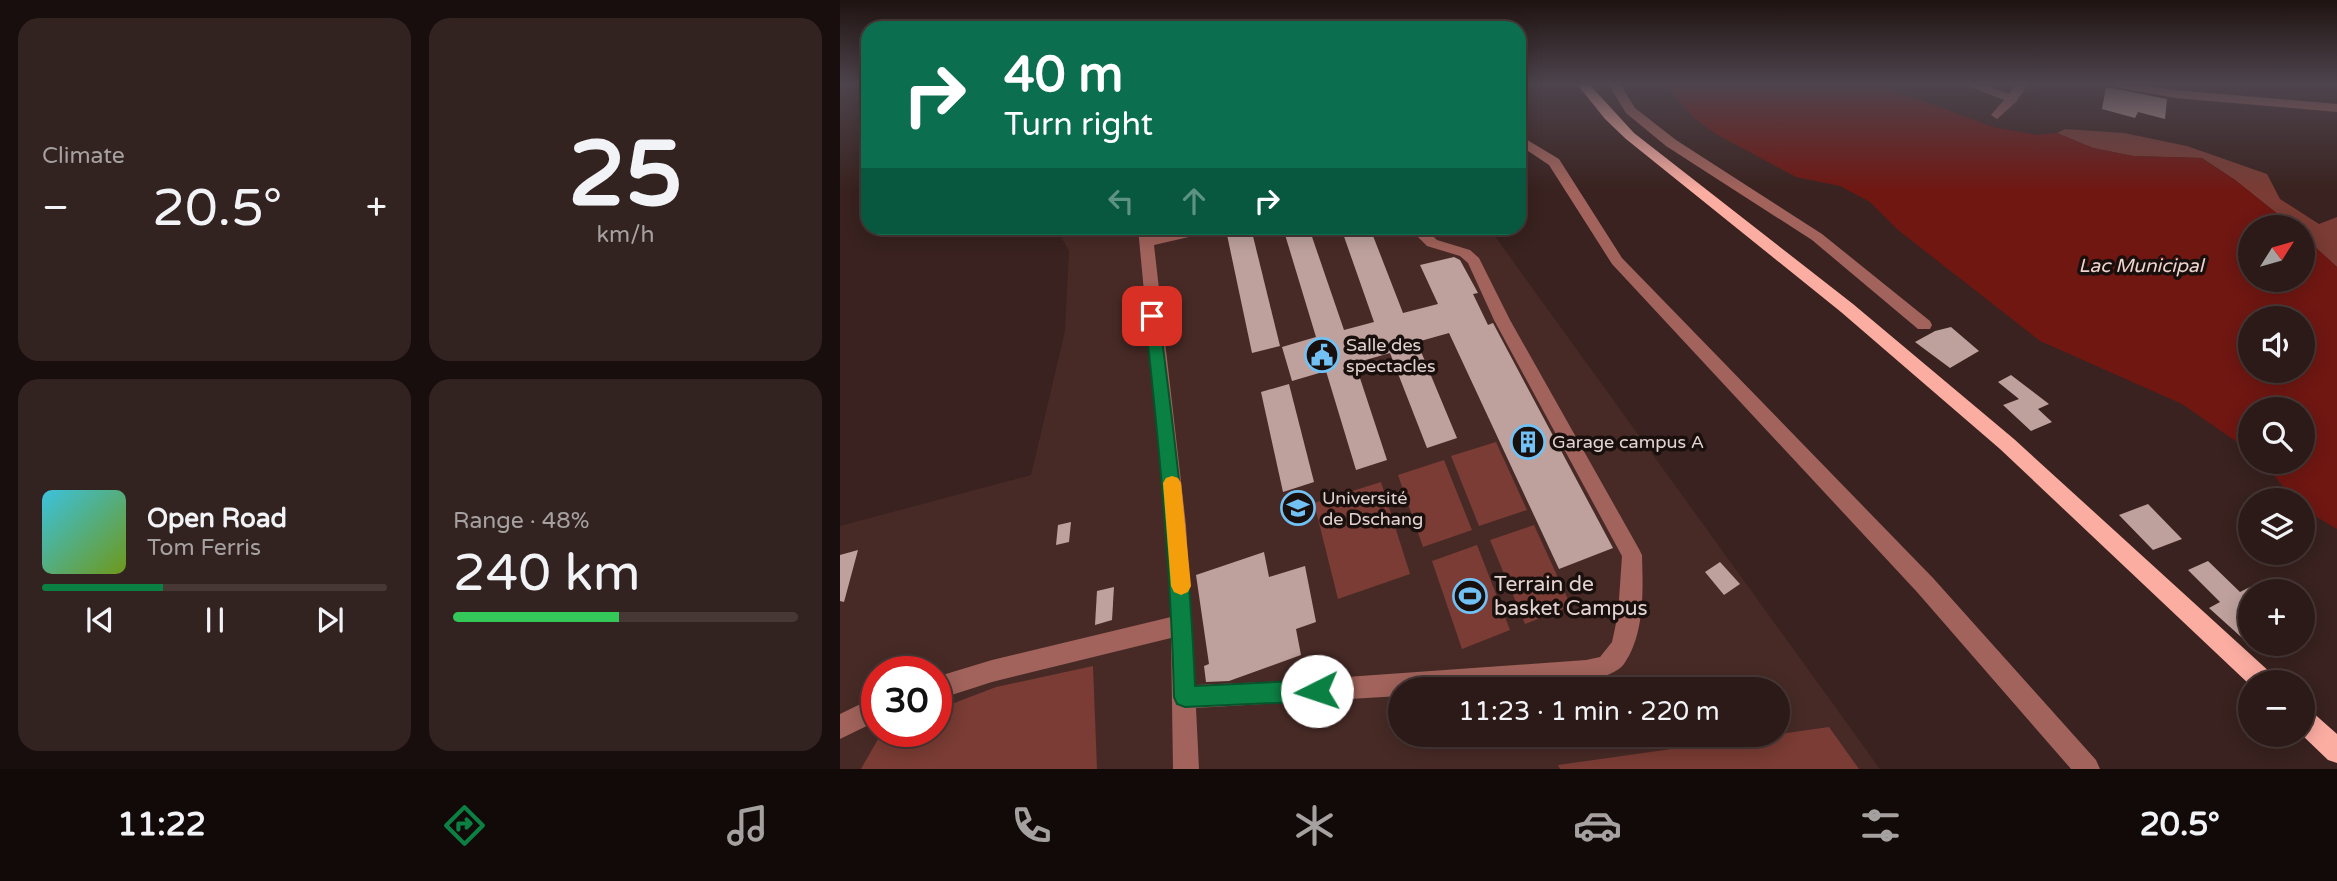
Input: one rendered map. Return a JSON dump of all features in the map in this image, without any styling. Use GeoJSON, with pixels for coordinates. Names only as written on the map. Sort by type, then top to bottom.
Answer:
{"type":"FeatureCollection","features":[{"type":"Feature","properties":{"kind":"main road"},"geometry":{"type":"LineString","coordinates":[[1613,120],[1847,308],[2007,444],[2251,670]]}},
{"type":"Feature","properties":{"kind":"main road"},"geometry":{"type":"LineString","coordinates":[[2315,730],[2337,751]]}},
{"type":"Feature","properties":{"kind":"street"},"geometry":{"type":"LineString","coordinates":[[1642,120],[1671,143],[1817,237],[1924,325]]}},
{"type":"Feature","properties":{"kind":"street"},"geometry":{"type":"LineString","coordinates":[[1526,144],[1554,162],[1617,261],[1925,584],[2087,769]]}},
{"type":"Feature","properties":{"kind":"street"},"geometry":{"type":"LineString","coordinates":[[1145,235],[1157,365],[1172,477],[1182,625],[1186,769]]}},
{"type":"Feature","properties":{"kind":"street"},"geometry":{"type":"LineString","coordinates":[[1185,697],[1290,693],[1586,671],[1609,665],[1620,650],[1633,598],[1632,555],[1502,320],[1474,261],[1465,253],[1432,243],[1423,235]]}},
{"type":"Feature","properties":{"kind":"street"},"geometry":{"type":"LineString","coordinates":[[952,684],[992,671],[1182,625]]}},
{"type":"Feature","properties":{"kind":"street"},"geometry":{"type":"LineString","coordinates":[[840,727],[861,716]]}},
{"type":"Feature","properties":{"kind":"shaded area"},"geometry":{"type":"Polygon","coordinates":[[[2065,129],[2124,133],[2187,146],[2267,174],[2280,199],[2305,215],[2279,215],[2202,158],[2133,156],[2093,148],[2057,133],[2065,129]]]}},
{"type":"Feature","properties":{"kind":"shaded area"},"geometry":{"type":"Polygon","coordinates":[[[2337,217],[2337,267],[2315,247],[2315,221],[2319,224],[2337,217]]]}},
{"type":"Feature","properties":{"kind":"shaded area","name":"Université de Dschang"},"geometry":{"type":"Polygon","coordinates":[[[1060,235],[1494,235],[1880,769],[840,769],[840,526],[1031,475],[1065,331],[1069,251],[1060,235]]]}},
{"type":"Feature","properties":{"kind":"shaded area"},"geometry":{"type":"Polygon","coordinates":[[[1496,442],[1527,510],[1479,526],[1451,456],[1496,442]]]}},
{"type":"Feature","properties":{"kind":"shaded area"},"geometry":{"type":"Polygon","coordinates":[[[1444,460],[1472,530],[1423,547],[1398,475],[1444,460]]]}},
{"type":"Feature","properties":{"kind":"shaded area"},"geometry":{"type":"Polygon","coordinates":[[[1381,482],[1410,574],[1338,599],[1314,503],[1381,482]]]}},
{"type":"Feature","properties":{"kind":"shaded area"},"geometry":{"type":"Polygon","coordinates":[[[1534,525],[1571,606],[1525,624],[1490,540],[1534,525]]]}},
{"type":"Feature","properties":{"kind":"shaded area","name":"Terrain de basket Campus"},"geometry":{"type":"Polygon","coordinates":[[[1477,545],[1510,630],[1462,649],[1432,561],[1477,545]]]}},
{"type":"Feature","properties":{"kind":"shaded area"},"geometry":{"type":"Polygon","coordinates":[[[1093,666],[1097,769],[861,769],[873,747],[952,747],[952,704],[996,687],[1093,666]]]}},
{"type":"Feature","properties":{"kind":"shaded area"},"geometry":{"type":"Polygon","coordinates":[[[1829,727],[1859,769],[1560,769],[1558,765],[1686,747],[1790,747],[1790,732],[1829,727]]]}},
{"type":"Feature","properties":{"kind":"water","name":"Lac Municipal"},"geometry":{"type":"Polygon","coordinates":[[[1697,120],[1974,120],[1993,127],[2037,135],[2057,133],[2093,148],[2133,156],[2201,158],[2235,180],[2279,215],[2238,215],[2238,292],[2315,292],[2315,247],[2337,267],[2337,529],[2315,516],[2315,488],[2284,488],[2273,474],[2315,474],[2315,397],[2238,397],[2238,443],[2182,404],[2040,341],[1898,230],[1870,202],[1840,186],[1796,177],[1716,134],[1697,120]]]}},
{"type":"Feature","properties":{"kind":"building"},"geometry":{"type":"Polygon","coordinates":[[[1227,235],[1253,235],[1280,346],[1252,353],[1227,235]]]}},
{"type":"Feature","properties":{"kind":"building"},"geometry":{"type":"Polygon","coordinates":[[[1285,235],[1311,235],[1344,330],[1374,322],[1343,235],[1373,235],[1403,313],[1438,304],[1420,265],[1454,257],[1460,260],[1478,293],[1473,294],[1488,325],[1493,323],[1613,548],[1559,569],[1449,333],[1417,342],[1457,438],[1427,448],[1390,353],[1355,363],[1387,460],[1356,470],[1326,371],[1292,381],[1282,347],[1316,337],[1285,235]]]}},
{"type":"Feature","properties":{"kind":"building"},"geometry":{"type":"Polygon","coordinates":[[[1951,327],[1979,351],[1950,368],[1915,342],[1935,331],[1951,327]]]}},
{"type":"Feature","properties":{"kind":"building"},"geometry":{"type":"Polygon","coordinates":[[[2011,375],[2049,404],[2038,409],[2052,422],[2031,431],[2003,405],[2019,399],[1998,382],[2011,375]]]}},
{"type":"Feature","properties":{"kind":"building"},"geometry":{"type":"Polygon","coordinates":[[[1289,384],[1314,482],[1283,492],[1261,392],[1289,384]]]}},
{"type":"Feature","properties":{"kind":"building"},"geometry":{"type":"Polygon","coordinates":[[[2148,504],[2182,539],[2153,550],[2119,515],[2148,504]]]}},
{"type":"Feature","properties":{"kind":"building"},"geometry":{"type":"Polygon","coordinates":[[[1071,522],[1069,542],[1056,545],[1058,525],[1071,522]]]}},
{"type":"Feature","properties":{"kind":"building"},"geometry":{"type":"Polygon","coordinates":[[[858,550],[844,602],[840,601],[840,555],[858,550]]]}},
{"type":"Feature","properties":{"kind":"building"},"geometry":{"type":"Polygon","coordinates":[[[1264,552],[1269,577],[1305,566],[1316,622],[1296,629],[1301,655],[1229,681],[1206,682],[1204,666],[1209,664],[1196,575],[1264,552]]]}},
{"type":"Feature","properties":{"kind":"building"},"geometry":{"type":"Polygon","coordinates":[[[2208,561],[2238,590],[2238,634],[2209,608],[2220,602],[2188,570],[2208,561]]]}},
{"type":"Feature","properties":{"kind":"building"},"geometry":{"type":"Polygon","coordinates":[[[1720,562],[1740,584],[1724,595],[1705,572],[1720,562]]]}},
{"type":"Feature","properties":{"kind":"building"},"geometry":{"type":"Polygon","coordinates":[[[1114,587],[1112,620],[1095,625],[1097,591],[1114,587]]]}},
{"type":"Feature","properties":{"kind":"slow traffic"},"geometry":{"type":"LineString","coordinates":[[1172,483],[1181,586]]}},
{"type":"Feature","properties":{"kind":"place","name":"Salle des spectacles"},"geometry":{"type":"Point","coordinates":[1322,355]}},
{"type":"Feature","properties":{"kind":"place","name":"Garage campus A"},"geometry":{"type":"Point","coordinates":[1528,442]}},
{"type":"Feature","properties":{"kind":"place","name":"Université de Dschang"},"geometry":{"type":"Point","coordinates":[1298,508]}},
{"type":"Feature","properties":{"kind":"place","name":"Terrain de basket Campus"},"geometry":{"type":"Point","coordinates":[1470,596]}},
{"type":"Feature","properties":{"kind":"route"},"geometry":{"type":"LineString","coordinates":[[1152,316],[1172,477],[1181,583],[1185,697],[1317,691]]}}]}
